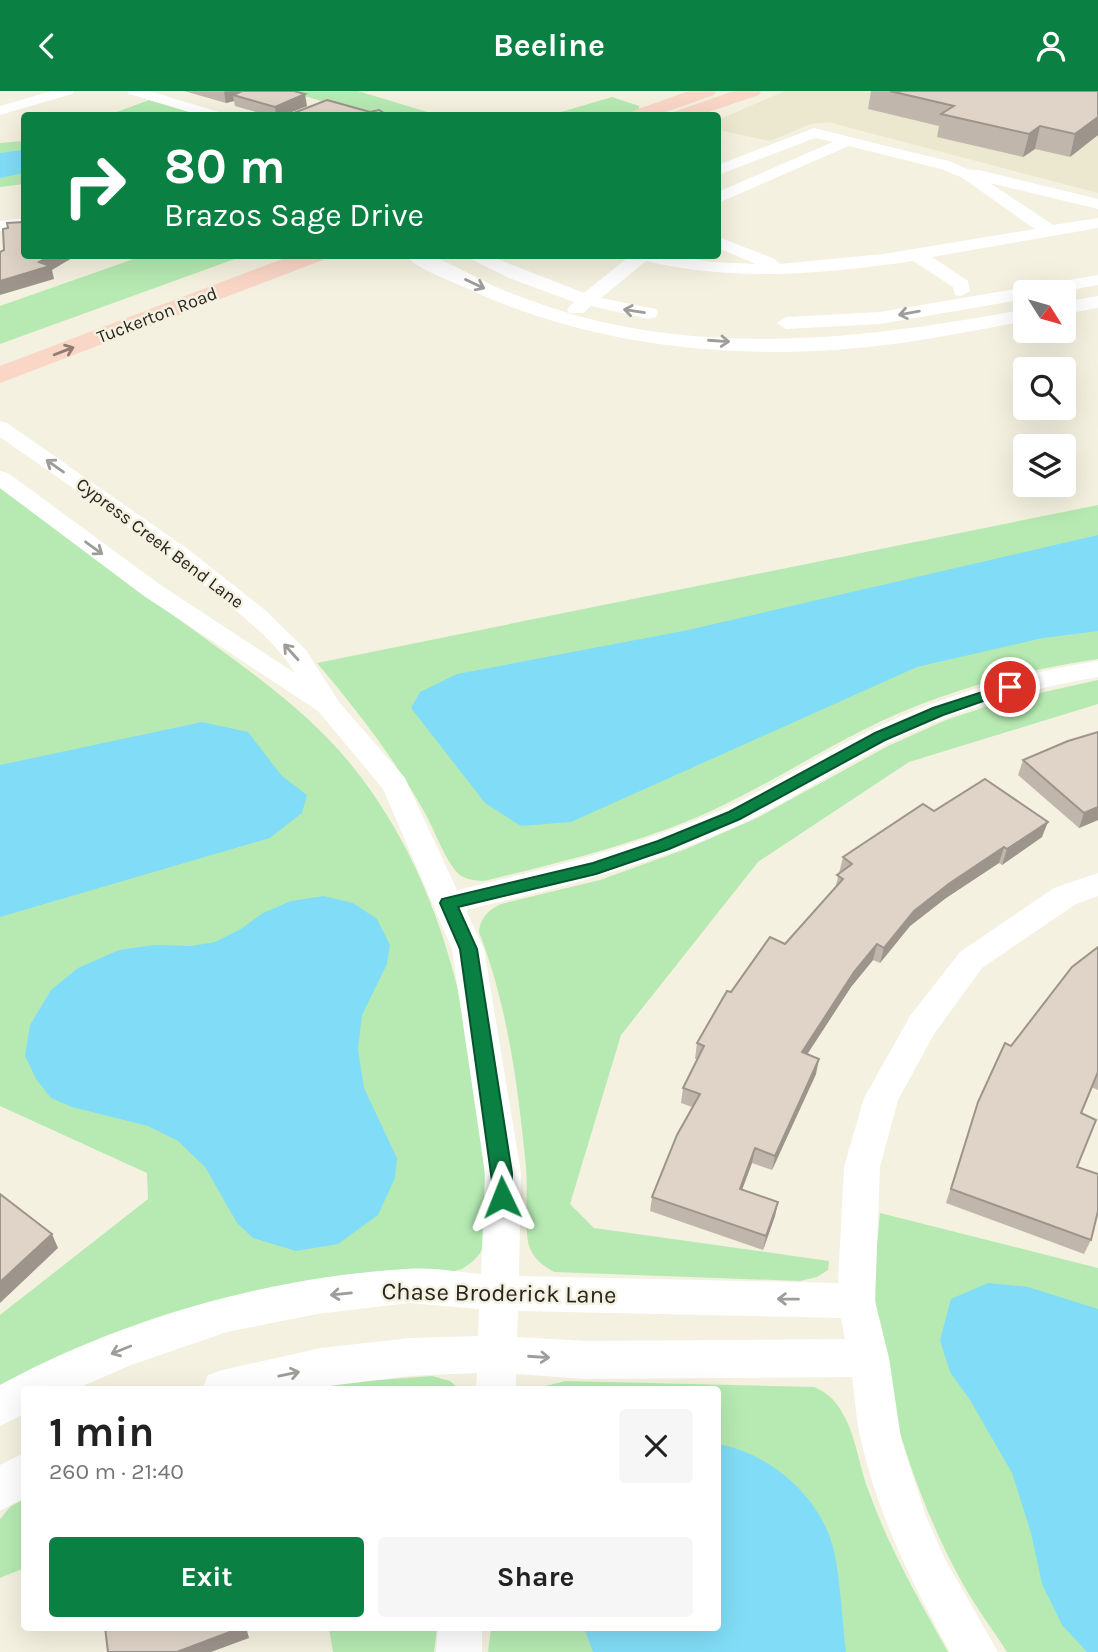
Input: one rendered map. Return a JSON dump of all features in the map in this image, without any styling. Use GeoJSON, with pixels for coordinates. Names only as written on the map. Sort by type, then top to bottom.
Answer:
{"type":"FeatureCollection","features":[{"type":"Feature","properties":{"kind":"main road"},"geometry":{"type":"LineString","coordinates":[[649,112],[707,91]]}},
{"type":"Feature","properties":{"kind":"main road"},"geometry":{"type":"LineString","coordinates":[[693,112],[751,91]]}},
{"type":"Feature","properties":{"kind":"main road"},"geometry":{"type":"LineString","coordinates":[[663,107],[677,112]]}},
{"type":"Feature","properties":{"kind":"main road","name":"Tuckerton Road"},"geometry":{"type":"LineString","coordinates":[[0,351],[247,259]]}},
{"type":"Feature","properties":{"kind":"main road","name":"Tuckerton Road"},"geometry":{"type":"LineString","coordinates":[[0,375],[304,259]]}},
{"type":"Feature","properties":{"kind":"street"},"geometry":{"type":"LineString","coordinates":[[0,111],[28,105],[67,91]]}},
{"type":"Feature","properties":{"kind":"street"},"geometry":{"type":"LineString","coordinates":[[134,91],[204,112]]}},
{"type":"Feature","properties":{"kind":"street"},"geometry":{"type":"LineString","coordinates":[[721,169],[814,133],[1098,204]]}},
{"type":"Feature","properties":{"kind":"street"},"geometry":{"type":"LineString","coordinates":[[721,197],[851,141]]}},
{"type":"Feature","properties":{"kind":"street"},"geometry":{"type":"LineString","coordinates":[[958,170],[1050,232]]}},
{"type":"Feature","properties":{"kind":"street"},"geometry":{"type":"LineString","coordinates":[[0,226],[21,223]]}},
{"type":"Feature","properties":{"kind":"street"},"geometry":{"type":"LineString","coordinates":[[669,259],[727,268],[851,265],[920,259],[1098,223]]}},
{"type":"Feature","properties":{"kind":"street"},"geometry":{"type":"LineString","coordinates":[[721,243],[782,268]]}},
{"type":"Feature","properties":{"kind":"street"},"geometry":{"type":"LineString","coordinates":[[421,259],[536,310],[598,326],[679,339],[830,344],[888,339],[1013,317]]}},
{"type":"Feature","properties":{"kind":"street"},"geometry":{"type":"LineString","coordinates":[[480,259],[561,294],[663,315]]}},
{"type":"Feature","properties":{"kind":"street"},"geometry":{"type":"LineString","coordinates":[[564,317],[638,259]]}},
{"type":"Feature","properties":{"kind":"street"},"geometry":{"type":"LineString","coordinates":[[920,259],[918,268],[943,288],[968,296],[998,320]]}},
{"type":"Feature","properties":{"kind":"street"},"geometry":{"type":"LineString","coordinates":[[1076,285],[1098,281]]}},
{"type":"Feature","properties":{"kind":"street"},"geometry":{"type":"LineString","coordinates":[[767,323],[820,324],[880,318],[968,296],[1013,294]]}},
{"type":"Feature","properties":{"kind":"street"},"geometry":{"type":"LineString","coordinates":[[1076,306],[1098,302]]}},
{"type":"Feature","properties":{"kind":"street","name":"Cypress Creek Bend Lane"},"geometry":{"type":"LineString","coordinates":[[0,427],[181,555],[256,615],[297,656],[329,708],[395,785],[468,949],[502,1173],[496,1372]]}},
{"type":"Feature","properties":{"kind":"street","name":"Cypress Creek Bend Lane"},"geometry":{"type":"LineString","coordinates":[[0,478],[153,591],[329,708]]}},
{"type":"Feature","properties":{"kind":"street"},"geometry":{"type":"LineString","coordinates":[[448,903],[596,868],[664,845],[734,815],[880,737],[938,712],[1010,687],[1098,670]]}},
{"type":"Feature","properties":{"kind":"street"},"geometry":{"type":"LineString","coordinates":[[975,1652],[930,1574],[906,1521],[881,1439],[869,1358],[856,1300],[862,1167],[881,1098],[922,1025],[971,960],[1065,896],[1098,884]]}},
{"type":"Feature","properties":{"kind":"street","name":"Chase Broderick Lane"},"geometry":{"type":"LineString","coordinates":[[40,1386],[123,1349],[227,1314],[317,1296],[409,1286],[500,1293],[856,1300]]}},
{"type":"Feature","properties":{"kind":"street"},"geometry":{"type":"LineString","coordinates":[[236,1386],[321,1367],[410,1357],[496,1372],[586,1360],[869,1358]]}},
{"type":"Feature","properties":{"kind":"street"},"geometry":{"type":"LineString","coordinates":[[0,1406],[21,1395]]}},
{"type":"Feature","properties":{"kind":"street"},"geometry":{"type":"LineString","coordinates":[[0,1490],[21,1476]]}},
{"type":"Feature","properties":{"kind":"street"},"geometry":{"type":"LineString","coordinates":[[459,1652],[460,1631]]}},
{"type":"Feature","properties":{"kind":"shaded area"},"geometry":{"type":"Polygon","coordinates":[[[785,91],[1098,91],[1098,193],[828,122],[811,124],[770,141],[721,131],[721,119],[785,91]]]}},
{"type":"Feature","properties":{"kind":"green space"},"geometry":{"type":"Polygon","coordinates":[[[286,91],[358,91],[427,112],[360,112],[286,91]]]}},
{"type":"Feature","properties":{"kind":"green space"},"geometry":{"type":"Polygon","coordinates":[[[612,97],[639,106],[639,110],[633,112],[561,112],[612,97]]]}},
{"type":"Feature","properties":{"kind":"green space"},"geometry":{"type":"Polygon","coordinates":[[[149,100],[189,112],[117,112],[149,100]]]}},
{"type":"Feature","properties":{"kind":"green space"},"geometry":{"type":"Polygon","coordinates":[[[21,141],[21,184],[0,187],[0,143],[21,141]]]}},
{"type":"Feature","properties":{"kind":"green space"},"geometry":{"type":"Polygon","coordinates":[[[134,259],[235,259],[0,344],[0,306],[134,259]]]}},
{"type":"Feature","properties":{"kind":"green space"},"geometry":{"type":"Polygon","coordinates":[[[0,488],[275,691],[332,743],[379,802],[426,891],[457,986],[468,1036],[476,1085],[486,1191],[486,1221],[482,1250],[462,1269],[0,1390],[0,1315],[148,1199],[147,1173],[0,1106],[0,488]]]}},
{"type":"Feature","properties":{"kind":"green space"},"geometry":{"type":"Polygon","coordinates":[[[1098,505],[1098,659],[1006,677],[918,705],[861,731],[749,792],[683,823],[599,851],[484,881],[464,878],[455,870],[401,773],[361,717],[317,663],[1098,505]]]}},
{"type":"Feature","properties":{"kind":"green space"},"geometry":{"type":"Polygon","coordinates":[[[1098,680],[1098,704],[909,762],[758,862],[621,1035],[570,1204],[594,1228],[829,1261],[828,1270],[817,1277],[800,1281],[554,1272],[539,1262],[529,1246],[526,1167],[505,1018],[479,932],[486,915],[501,904],[600,880],[686,849],[757,818],[888,746],[946,720],[1003,701],[1098,680]]]}},
{"type":"Feature","properties":{"kind":"green space"},"geometry":{"type":"Polygon","coordinates":[[[880,1213],[1098,1268],[1098,1652],[1007,1652],[969,1595],[942,1544],[901,1436],[882,1360],[875,1279],[880,1213]]]}},
{"type":"Feature","properties":{"kind":"green space"},"geometry":{"type":"Polygon","coordinates":[[[432,1376],[450,1381],[456,1386],[318,1386],[432,1376]]]}},
{"type":"Feature","properties":{"kind":"green space"},"geometry":{"type":"Polygon","coordinates":[[[565,1381],[814,1387],[828,1395],[838,1406],[849,1426],[865,1481],[895,1554],[948,1652],[488,1652],[491,1631],[721,1631],[721,1386],[546,1386],[565,1381]]]}},
{"type":"Feature","properties":{"kind":"green space"},"geometry":{"type":"Polygon","coordinates":[[[21,1501],[21,1569],[0,1578],[0,1519],[10,1507],[21,1501]]]}},
{"type":"Feature","properties":{"kind":"green space"},"geometry":{"type":"Polygon","coordinates":[[[330,1631],[437,1631],[434,1652],[333,1652],[330,1631]]]}},
{"type":"Feature","properties":{"kind":"water"},"geometry":{"type":"Polygon","coordinates":[[[21,150],[21,174],[0,178],[0,153],[21,150]]]}},
{"type":"Feature","properties":{"kind":"water"},"geometry":{"type":"Polygon","coordinates":[[[1098,535],[1098,631],[1043,638],[917,667],[571,822],[521,826],[485,803],[411,708],[420,692],[457,674],[688,630],[1098,535]]]}},
{"type":"Feature","properties":{"kind":"water"},"geometry":{"type":"Polygon","coordinates":[[[202,722],[248,732],[282,776],[307,795],[302,813],[270,838],[0,917],[0,765],[202,722]]]}},
{"type":"Feature","properties":{"kind":"water"},"geometry":{"type":"Polygon","coordinates":[[[324,896],[353,903],[377,919],[390,945],[387,964],[362,1015],[358,1049],[364,1088],[397,1158],[395,1178],[378,1215],[338,1244],[296,1251],[253,1238],[237,1223],[205,1167],[178,1141],[148,1126],[72,1107],[51,1098],[36,1079],[25,1056],[30,1025],[51,990],[78,968],[119,950],[215,942],[241,929],[263,913],[291,901],[324,896]]]}},
{"type":"Feature","properties":{"kind":"water"},"geometry":{"type":"Polygon","coordinates":[[[988,1283],[1028,1287],[1098,1309],[1098,1652],[1087,1652],[1062,1625],[1042,1584],[1031,1533],[1012,1473],[970,1400],[950,1372],[940,1340],[951,1299],[988,1283]]]}},
{"type":"Feature","properties":{"kind":"water"},"geometry":{"type":"Polygon","coordinates":[[[721,1445],[756,1457],[774,1468],[806,1496],[818,1513],[834,1551],[846,1652],[593,1652],[585,1631],[721,1631],[721,1445]]]}},
{"type":"Feature","properties":{"kind":"building"},"geometry":{"type":"Polygon","coordinates":[[[242,91],[294,91],[305,94],[275,107],[233,95],[242,91]]]}},
{"type":"Feature","properties":{"kind":"building"},"geometry":{"type":"Polygon","coordinates":[[[890,91],[1098,91],[1098,117],[1075,134],[1040,126],[1029,134],[941,114],[954,106],[890,91]]]}},
{"type":"Feature","properties":{"kind":"building"},"geometry":{"type":"Polygon","coordinates":[[[327,100],[370,112],[296,112],[327,100]]]}},
{"type":"Feature","properties":{"kind":"building"},"geometry":{"type":"Polygon","coordinates":[[[21,222],[21,259],[44,259],[39,262],[50,266],[0,281],[0,252],[4,250],[3,229],[8,228],[7,223],[21,222]]]}},
{"type":"Feature","properties":{"kind":"building"},"geometry":{"type":"Polygon","coordinates":[[[1098,732],[1098,807],[1084,813],[1023,760],[1098,732]]]}},
{"type":"Feature","properties":{"kind":"building"},"geometry":{"type":"Polygon","coordinates":[[[985,779],[1048,822],[950,883],[914,911],[884,948],[877,944],[854,972],[802,1052],[819,1059],[775,1156],[755,1148],[740,1189],[778,1202],[766,1236],[652,1197],[677,1135],[700,1094],[683,1088],[704,1046],[697,1043],[727,991],[731,992],[770,937],[785,944],[843,879],[837,875],[852,864],[843,857],[923,804],[934,811],[985,779]]]}},
{"type":"Feature","properties":{"kind":"building"},"geometry":{"type":"Polygon","coordinates":[[[1098,947],[1098,1072],[1081,1113],[1096,1120],[1077,1167],[1098,1174],[1098,1211],[1091,1240],[951,1189],[978,1102],[1005,1043],[1011,1046],[1072,967],[1098,947]]]}},
{"type":"Feature","properties":{"kind":"building"},"geometry":{"type":"Polygon","coordinates":[[[0,1194],[52,1234],[0,1282],[0,1194]]]}},
{"type":"Feature","properties":{"kind":"building"},"geometry":{"type":"Polygon","coordinates":[[[105,1631],[232,1631],[177,1652],[108,1652],[105,1631]]]}},
{"type":"Feature","properties":{"kind":"route"},"geometry":{"type":"LineString","coordinates":[[502,1197],[502,1173],[468,949],[448,903],[596,868],[664,845],[734,815],[880,737],[938,712],[1010,687]]}}]}
